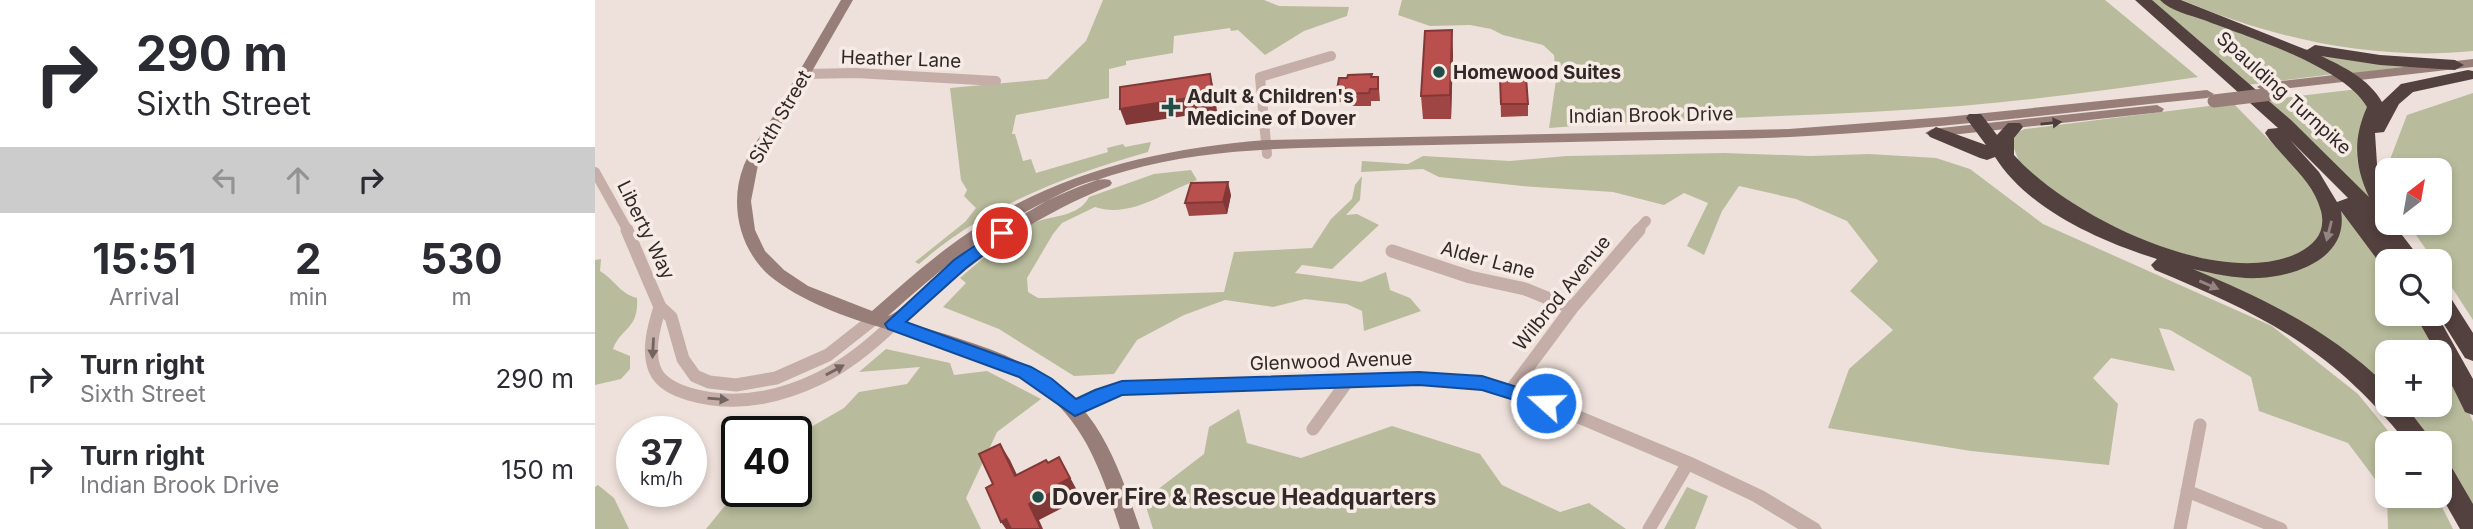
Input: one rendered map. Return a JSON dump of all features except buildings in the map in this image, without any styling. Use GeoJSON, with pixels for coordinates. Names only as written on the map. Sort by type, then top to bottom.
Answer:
{"type":"FeatureCollection","features":[{"type":"Feature","properties":{"kind":"highway","name":"Spaulding Turnpike"},"geometry":{"type":"LineString","coordinates":[[2128,0],[2274,133],[2346,205],[2380,249]]}},
{"type":"Feature","properties":{"kind":"highway","name":"Spaulding Turnpike"},"geometry":{"type":"LineString","coordinates":[[2143,0],[2321,159],[2403,249]]}},
{"type":"Feature","properties":{"kind":"highway"},"geometry":{"type":"LineString","coordinates":[[2168,0],[2312,57],[2353,81],[2372,96],[2376,104],[2366,132],[2367,168],[2375,186]]}},
{"type":"Feature","properties":{"kind":"highway"},"geometry":{"type":"LineString","coordinates":[[2252,34],[2349,57],[2467,69]]}},
{"type":"Feature","properties":{"kind":"highway"},"geometry":{"type":"LineString","coordinates":[[2368,139],[2375,135],[2388,106],[2402,92],[2467,69]]}},
{"type":"Feature","properties":{"kind":"highway"},"geometry":{"type":"LineString","coordinates":[[1972,125],[2016,188],[2053,217],[2285,320],[2325,345],[2375,390]]}},
{"type":"Feature","properties":{"kind":"highway"},"geometry":{"type":"LineString","coordinates":[[1996,156],[2014,127]]}},
{"type":"Feature","properties":{"kind":"highway"},"geometry":{"type":"LineString","coordinates":[[1936,133],[1996,156],[2057,205],[2122,239],[2179,259],[2216,266],[2273,268],[2296,263],[2314,254],[2326,243],[2332,221],[2329,205],[2320,189],[2274,133]]}},
{"type":"Feature","properties":{"kind":"highway"},"geometry":{"type":"LineString","coordinates":[[2452,319],[2473,352]]}},
{"type":"Feature","properties":{"kind":"highway"},"geometry":{"type":"LineString","coordinates":[[2432,326],[2458,371],[2473,405]]}},
{"type":"Feature","properties":{"kind":"highway"},"geometry":{"type":"LineString","coordinates":[[2401,417],[2412,431]]}},
{"type":"Feature","properties":{"kind":"highway"},"geometry":{"type":"LineString","coordinates":[[2452,491],[2473,528]]}},
{"type":"Feature","properties":{"kind":"main road","name":"Sixth Street"},"geometry":{"type":"LineString","coordinates":[[847,0],[751,165],[743,194],[746,224],[759,254],[781,278],[817,298],[1025,372],[1046,384],[1075,409],[1099,445],[1130,529]]}},
{"type":"Feature","properties":{"kind":"main road","name":"Indian Brook Drive"},"geometry":{"type":"LineString","coordinates":[[894,324],[981,248],[1017,223],[1065,199],[1115,179],[1168,164],[1210,157],[1267,149],[1972,125],[2467,69]]}},
{"type":"Feature","properties":{"kind":"main road","name":"Indian Brook Drive"},"geometry":{"type":"LineString","coordinates":[[875,318],[970,238],[1004,216],[1053,191],[1103,172],[1205,149],[1816,141],[1936,133],[1972,125],[2014,127],[2211,97]]}},
{"type":"Feature","properties":{"kind":"street"},"geometry":{"type":"LineString","coordinates":[[1267,149],[1260,77],[1331,56]]}},
{"type":"Feature","properties":{"kind":"street","name":"Heather Lane"},"geometry":{"type":"LineString","coordinates":[[804,74],[856,73],[996,81]]}},
{"type":"Feature","properties":{"kind":"street","name":"Liberty Way"},"geometry":{"type":"LineString","coordinates":[[595,172],[633,240],[660,307],[671,317],[689,370],[709,382],[736,385],[776,378],[817,361],[875,318]]}},
{"type":"Feature","properties":{"kind":"street","name":"Wilbrod Avenue"},"geometry":{"type":"LineString","coordinates":[[1511,390],[1572,308],[1646,221]]}},
{"type":"Feature","properties":{"kind":"street","name":"Alder Lane"},"geometry":{"type":"LineString","coordinates":[[1392,251],[1471,277],[1525,289],[1572,308]]}},
{"type":"Feature","properties":{"kind":"street","name":"Liberty Way"},"geometry":{"type":"LineString","coordinates":[[660,307],[654,337],[652,363],[655,372],[667,385],[714,400],[756,398],[810,382],[856,358],[894,324]]}},
{"type":"Feature","properties":{"kind":"street","name":"Glenwood Avenue"},"geometry":{"type":"LineString","coordinates":[[1075,409],[1101,395],[1122,388],[1452,379],[1511,390],[1688,463],[1758,496],[1812,529]]}},
{"type":"Feature","properties":{"kind":"street"},"geometry":{"type":"LineString","coordinates":[[1313,429],[1347,382]]}},
{"type":"Feature","properties":{"kind":"street"},"geometry":{"type":"LineString","coordinates":[[2180,529],[2200,425]]}},
{"type":"Feature","properties":{"kind":"street"},"geometry":{"type":"LineString","coordinates":[[1649,529],[1688,463]]}},
{"type":"Feature","properties":{"kind":"street"},"geometry":{"type":"LineString","coordinates":[[2187,491],[2281,529]]}},
{"type":"Feature","properties":{"kind":"green space"},"geometry":{"type":"Polygon","coordinates":[[[1103,0],[1264,0],[1279,6],[1349,7],[1347,16],[1304,31],[1265,55],[1238,30],[1231,31],[1230,28],[1174,36],[1173,53],[1126,61],[1126,65],[1109,69],[1109,98],[1016,115],[1012,134],[1015,134],[1023,161],[1031,159],[1036,173],[1108,152],[1107,148],[1151,142],[1148,152],[1086,171],[999,209],[971,225],[919,264],[915,262],[965,222],[976,208],[964,196],[967,190],[961,180],[950,88],[1047,79],[1086,41],[1103,0]]]}},
{"type":"Feature","properties":{"kind":"green space"},"geometry":{"type":"Polygon","coordinates":[[[1402,0],[2105,0],[2198,77],[1961,106],[1549,128],[1556,80],[1554,55],[1543,45],[1470,25],[1430,26],[1398,15],[1402,0]]]}},
{"type":"Feature","properties":{"kind":"green space"},"geometry":{"type":"Polygon","coordinates":[[[2151,0],[2164,0],[2304,55],[2334,74],[2247,85],[2151,0]]]}},
{"type":"Feature","properties":{"kind":"green space"},"geometry":{"type":"Polygon","coordinates":[[[2182,0],[2473,0],[2473,51],[2398,53],[2325,44],[2252,26],[2182,0]]]}},
{"type":"Feature","properties":{"kind":"green space"},"geometry":{"type":"Polygon","coordinates":[[[2298,48],[2411,66],[2349,74],[2298,48]]]}},
{"type":"Feature","properties":{"kind":"green space"},"geometry":{"type":"Polygon","coordinates":[[[2358,89],[2369,107],[2357,143],[2358,163],[2373,198],[2368,197],[2265,100],[2358,89]]]}},
{"type":"Feature","properties":{"kind":"green space"},"geometry":{"type":"Polygon","coordinates":[[[2473,93],[2473,320],[2452,288],[2452,249],[2426,249],[2416,235],[2452,235],[2452,158],[2391,158],[2407,115],[2473,93]]]}},
{"type":"Feature","properties":{"kind":"green space"},"geometry":{"type":"Polygon","coordinates":[[[2233,103],[2315,187],[2324,202],[2322,240],[2281,263],[2231,265],[2158,248],[2077,212],[2019,162],[2011,140],[2015,133],[2025,129],[2233,103]]]}},
{"type":"Feature","properties":{"kind":"green space"},"geometry":{"type":"Polygon","coordinates":[[[1869,154],[1936,158],[1970,169],[2043,224],[2272,326],[2358,394],[2388,431],[2375,431],[2375,479],[2348,443],[2259,411],[2251,377],[2170,330],[2159,328],[2175,371],[2111,358],[2093,378],[2118,404],[2109,465],[1971,451],[1828,428],[1849,369],[1893,330],[1850,291],[1878,261],[1847,221],[1796,199],[1739,186],[1722,211],[1704,255],[1687,246],[1708,203],[1684,193],[1664,205],[1613,192],[1439,177],[1423,169],[1361,172],[1362,161],[1408,164],[1423,156],[1510,161],[1567,156],[1869,154]]]}},
{"type":"Feature","properties":{"kind":"green space"},"geometry":{"type":"Polygon","coordinates":[[[1191,170],[1197,180],[1147,202],[1121,210],[1095,207],[1062,223],[1027,278],[1028,292],[1038,298],[1046,298],[1224,292],[1234,252],[1312,248],[1331,219],[1352,199],[1355,185],[1362,176],[1360,200],[1346,215],[1357,214],[1379,225],[1332,269],[1302,265],[1295,273],[1361,282],[1386,272],[1390,290],[1410,298],[1421,311],[1364,331],[1362,311],[1347,304],[1305,299],[1273,307],[1225,300],[1184,315],[1137,340],[1114,374],[1074,376],[999,329],[943,307],[966,283],[960,278],[997,247],[1036,222],[1072,212],[1085,204],[1089,197],[1154,174],[1191,170]]]}},
{"type":"Feature","properties":{"kind":"green space"},"geometry":{"type":"Polygon","coordinates":[[[2038,195],[2193,264],[2303,265],[2339,208],[2375,252],[2375,326],[2425,326],[2433,340],[2375,340],[2375,389],[2219,285],[2114,241],[2038,195]]]}},
{"type":"Feature","properties":{"kind":"green space"},"geometry":{"type":"Polygon","coordinates":[[[601,259],[600,271],[626,293],[637,298],[637,308],[632,322],[613,349],[630,356],[630,369],[621,379],[595,385],[595,260],[601,259]]]}},
{"type":"Feature","properties":{"kind":"green space"},"geometry":{"type":"Polygon","coordinates":[[[886,349],[950,363],[954,375],[987,371],[1041,399],[997,432],[966,498],[981,529],[706,529],[724,507],[812,507],[812,426],[844,408],[859,392],[907,384],[920,367],[859,372],[886,349]]]}},
{"type":"Feature","properties":{"kind":"green space"},"geometry":{"type":"Polygon","coordinates":[[[2452,377],[2473,422],[2473,505],[2452,473],[2452,431],[2419,431],[2406,417],[2452,417],[2452,377]]]}},
{"type":"Feature","properties":{"kind":"green space"},"geometry":{"type":"Polygon","coordinates":[[[1239,409],[1247,443],[1301,458],[1392,426],[1480,454],[1502,485],[1560,512],[1589,503],[1626,529],[1153,529],[1144,500],[1204,454],[1209,427],[1239,409]]]}},
{"type":"Feature","properties":{"kind":"green space"},"geometry":{"type":"Polygon","coordinates":[[[598,485],[614,498],[616,507],[629,529],[595,529],[595,487],[598,485]]]}},
{"type":"Feature","properties":{"kind":"green space"},"geometry":{"type":"Polygon","coordinates":[[[1687,487],[1708,496],[1695,529],[1664,529],[1687,487]]]}},
{"type":"Feature","properties":{"kind":"green space"},"geometry":{"type":"Polygon","coordinates":[[[2387,508],[2442,508],[2453,529],[2388,529],[2387,508]]]}},
{"type":"Feature","properties":{"kind":"place","name":"Homewood Suites"},"geometry":{"type":"Point","coordinates":[1439,72]}},
{"type":"Feature","properties":{"kind":"place","name":"Adult & Children's Medicine of Dover"},"geometry":{"type":"Point","coordinates":[1171,107]}},
{"type":"Feature","properties":{"kind":"place","name":"Dover Fire & Rescue Headquarters"},"geometry":{"type":"Point","coordinates":[1038,497]}},
{"type":"Feature","properties":{"kind":"route"},"geometry":{"type":"LineString","coordinates":[[1002,233],[973,253],[894,324],[1025,372],[1046,384],[1075,409],[1101,395],[1122,388],[1419,379],[1482,383],[1546,403]]}}]}
